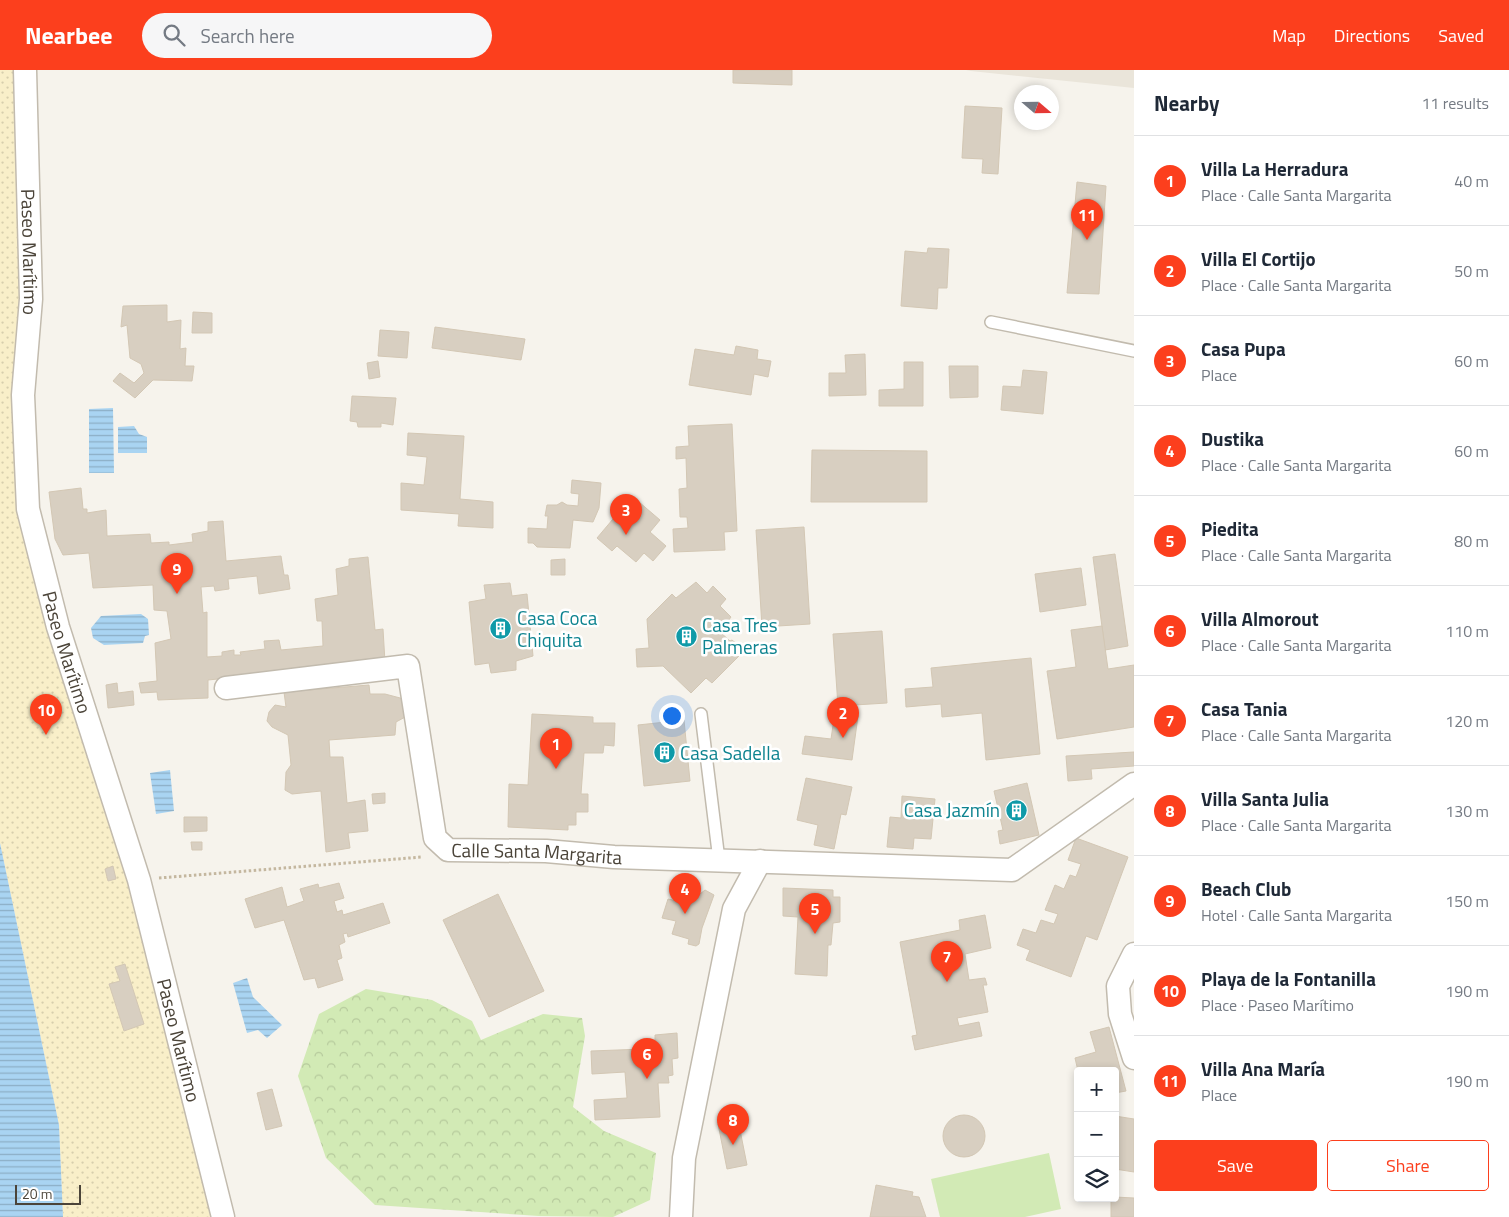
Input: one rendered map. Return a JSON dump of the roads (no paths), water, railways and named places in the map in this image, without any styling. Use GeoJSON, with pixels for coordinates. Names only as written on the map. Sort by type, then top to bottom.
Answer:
{"type":"FeatureCollection","features":[{"type":"Feature","properties":{"kind":"street","name":"Paseo Marítimo"},"geometry":{"type":"LineString","coordinates":[[25,70],[31,299],[23,395],[28,509],[58,628],[139,880],[223,1217]]}},
{"type":"Feature","properties":{"kind":"street","name":"Calle Santa Margarita"},"geometry":{"type":"LineString","coordinates":[[226,688],[408,666],[435,838],[448,850],[546,851],[614,857],[1012,870],[1134,784]]}},
{"type":"Feature","properties":{"kind":"street"},"geometry":{"type":"LineString","coordinates":[[680,1217],[684,1158],[734,909],[760,862]]}},
{"type":"Feature","properties":{"kind":"street"},"geometry":{"type":"LineString","coordinates":[[1134,954],[1118,986],[1120,1014],[1134,1058]]}},
{"type":"Feature","properties":{"kind":"lane"},"geometry":{"type":"LineString","coordinates":[[992,322],[1134,351]]}},
{"type":"Feature","properties":{"kind":"lane"},"geometry":{"type":"LineString","coordinates":[[701,714],[719,860]]}},
{"type":"Feature","properties":{"kind":"water"},"geometry":{"type":"Polygon","coordinates":[[[113,408],[114,473],[89,473],[89,409],[113,408]]]}},
{"type":"Feature","properties":{"kind":"water"},"geometry":{"type":"Polygon","coordinates":[[[134,426],[139,434],[147,437],[147,453],[118,453],[118,427],[134,426]]]}},
{"type":"Feature","properties":{"kind":"water"},"geometry":{"type":"Polygon","coordinates":[[[141,614],[148,619],[149,635],[145,636],[143,643],[104,645],[93,638],[91,628],[101,616],[141,614]]]}},
{"type":"Feature","properties":{"kind":"water"},"geometry":{"type":"Polygon","coordinates":[[[170,770],[174,811],[156,814],[150,773],[170,770]]]}},
{"type":"Feature","properties":{"kind":"water"},"geometry":{"type":"Polygon","coordinates":[[[0,843],[59,1125],[63,1217],[0,1217],[0,843]]]}},
{"type":"Feature","properties":{"kind":"water"},"geometry":{"type":"Polygon","coordinates":[[[247,978],[253,997],[282,1025],[267,1038],[258,1030],[247,1033],[233,983],[247,978]]]}},
{"type":"Feature","properties":{"kind":"place","name":"Villa Ana María"},"geometry":{"type":"Point","coordinates":[1087,240]}},
{"type":"Feature","properties":{"kind":"place","name":"Casa Pupa"},"geometry":{"type":"Point","coordinates":[626,535]}},
{"type":"Feature","properties":{"kind":"place","name":"Beach Club"},"geometry":{"type":"Point","coordinates":[177,594]}},
{"type":"Feature","properties":{"kind":"place","name":"Casa Coca Chiquita"},"geometry":{"type":"Point","coordinates":[501,629]}},
{"type":"Feature","properties":{"kind":"place","name":"Casa Tres Palmeras"},"geometry":{"type":"Point","coordinates":[686,636]}},
{"type":"Feature","properties":{"kind":"place","name":"Playa de la Fontanilla"},"geometry":{"type":"Point","coordinates":[46,735]}},
{"type":"Feature","properties":{"kind":"place","name":"Villa El Cortijo"},"geometry":{"type":"Point","coordinates":[843,738]}},
{"type":"Feature","properties":{"kind":"place","name":"Casa Sadella"},"geometry":{"type":"Point","coordinates":[664,753]}},
{"type":"Feature","properties":{"kind":"place","name":"Villa La Herradura"},"geometry":{"type":"Point","coordinates":[556,769]}},
{"type":"Feature","properties":{"kind":"place","name":"Casa Jazmín"},"geometry":{"type":"Point","coordinates":[1016,810]}},
{"type":"Feature","properties":{"kind":"place","name":"Dustika"},"geometry":{"type":"Point","coordinates":[685,914]}},
{"type":"Feature","properties":{"kind":"place","name":"Piedita"},"geometry":{"type":"Point","coordinates":[815,934]}},
{"type":"Feature","properties":{"kind":"place","name":"Casa Tania"},"geometry":{"type":"Point","coordinates":[947,982]}},
{"type":"Feature","properties":{"kind":"place","name":"Villa Almorout"},"geometry":{"type":"Point","coordinates":[647,1079]}},
{"type":"Feature","properties":{"kind":"place","name":"Villa Santa Julia"},"geometry":{"type":"Point","coordinates":[733,1145]}}]}
